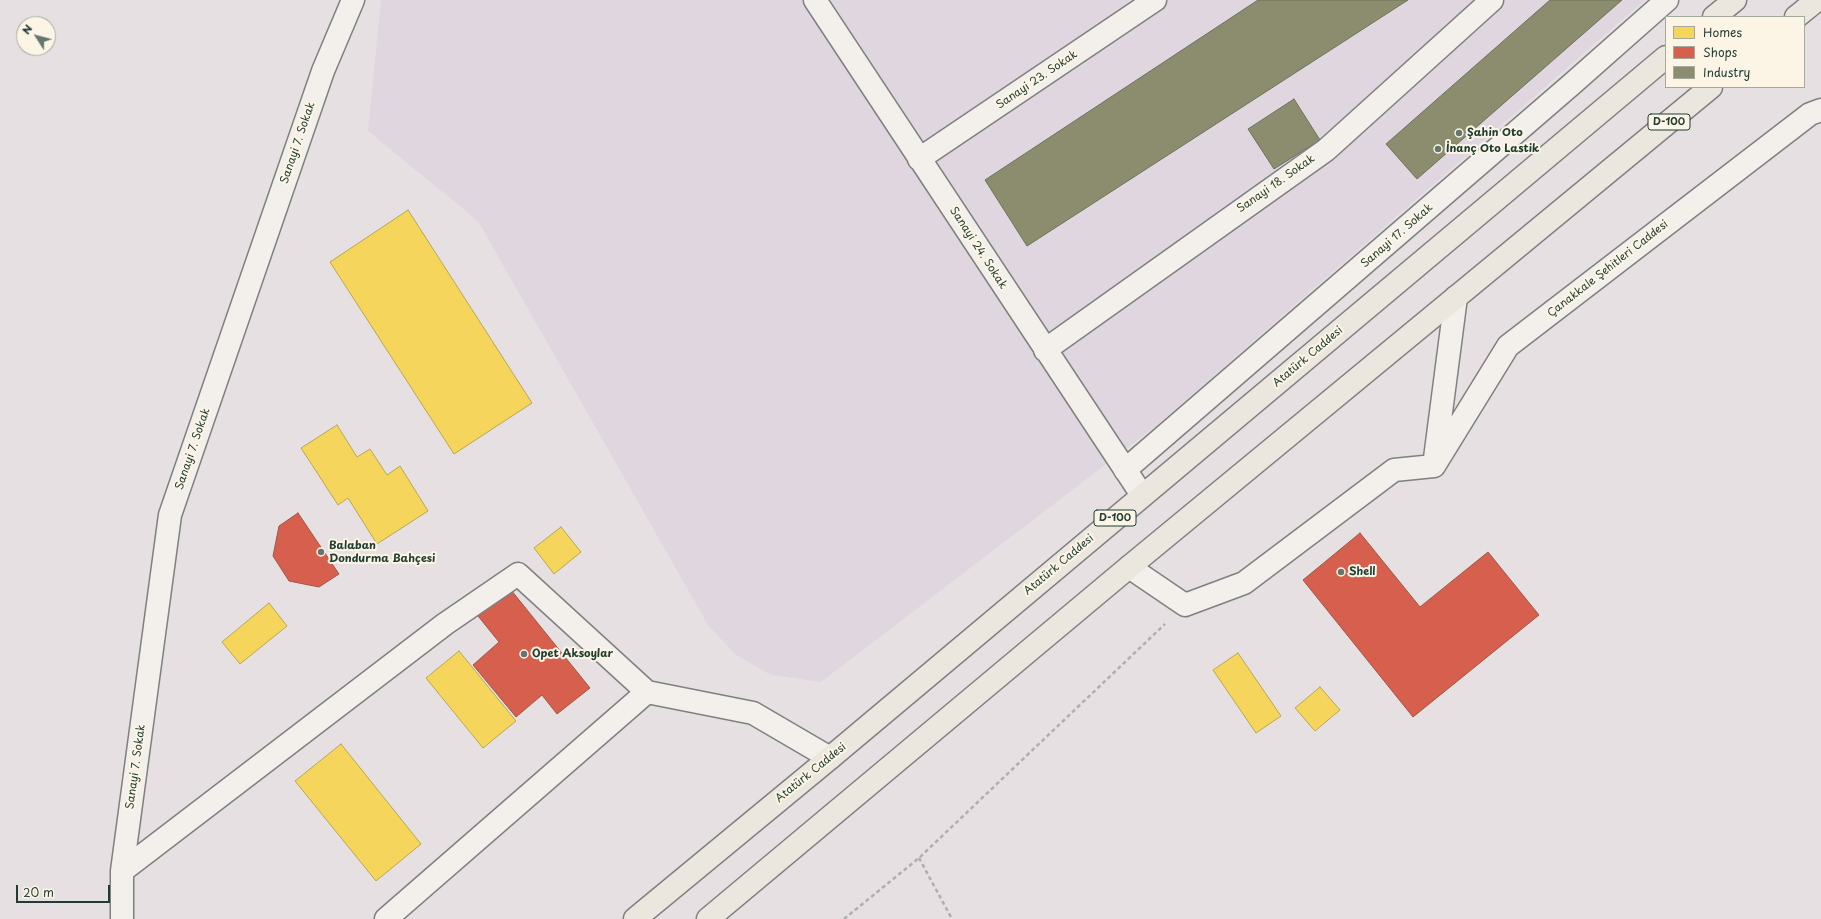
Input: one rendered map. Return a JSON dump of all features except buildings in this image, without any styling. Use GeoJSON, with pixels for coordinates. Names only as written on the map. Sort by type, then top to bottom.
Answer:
{"type":"FeatureCollection","features":[{"type":"Feature","properties":{"kind":"highway"},"geometry":{"type":"LineString","coordinates":[[1715,16],[1735,0]]}},
{"type":"Feature","properties":{"kind":"highway"},"geometry":{"type":"LineString","coordinates":[[1797,16],[1817,0]]}},
{"type":"Feature","properties":{"kind":"highway","name":"Atatürk Caddesi"},"geometry":{"type":"LineString","coordinates":[[635,919],[830,758],[1665,58]]}},
{"type":"Feature","properties":{"kind":"highway","name":"D-100"},"geometry":{"type":"LineString","coordinates":[[708,919],[1129,567],[1710,88]]}},
{"type":"Feature","properties":{"kind":"street","name":"Sanayi 7. Sokak"},"geometry":{"type":"LineString","coordinates":[[122,919],[122,871],[170,515],[323,71],[353,0]]}},
{"type":"Feature","properties":{"kind":"street","name":"Sanayi 24. Sokak"},"geometry":{"type":"LineString","coordinates":[[815,0],[1142,495]]}},
{"type":"Feature","properties":{"kind":"street","name":"Sanayi 23. Sokak"},"geometry":{"type":"LineString","coordinates":[[919,159],[1155,0]]}},
{"type":"Feature","properties":{"kind":"street","name":"Sanayi 18. Sokak"},"geometry":{"type":"LineString","coordinates":[[1046,350],[1326,150],[1492,0]]}},
{"type":"Feature","properties":{"kind":"street","name":"Sanayi 17. Sokak"},"geometry":{"type":"LineString","coordinates":[[1125,470],[1572,84],[1667,0]]}},
{"type":"Feature","properties":{"kind":"street","name":"Çanakkale Şehitleri Caddesi"},"geometry":{"type":"LineString","coordinates":[[1434,466],[1508,346],[1810,114],[1821,110]]}},
{"type":"Feature","properties":{"kind":"street"},"geometry":{"type":"LineString","coordinates":[[1129,567],[1185,605],[1244,583],[1394,470],[1434,466],[1456,297]]}},
{"type":"Feature","properties":{"kind":"street"},"geometry":{"type":"LineString","coordinates":[[122,871],[445,624],[518,574],[647,692],[753,713],[830,758]]}},
{"type":"Feature","properties":{"kind":"street"},"geometry":{"type":"LineString","coordinates":[[386,919],[647,692]]}},
{"type":"Feature","properties":{"kind":"path"},"geometry":{"type":"LineString","coordinates":[[844,919],[919,858],[1185,605]]}},
{"type":"Feature","properties":{"kind":"path"},"geometry":{"type":"LineString","coordinates":[[919,858],[952,919]]}},
{"type":"Feature","properties":{"kind":"shaded area"},"geometry":{"type":"Polygon","coordinates":[[[381,0],[1645,0],[1156,426],[821,682],[771,675],[736,655],[708,625],[478,221],[368,131],[381,0]]]}},
{"type":"Feature","properties":{"kind":"place","name":"Şahin Oto"},"geometry":{"type":"Point","coordinates":[1459,133]}},
{"type":"Feature","properties":{"kind":"place","name":"İnanç Oto Lastik"},"geometry":{"type":"Point","coordinates":[1438,149]}},
{"type":"Feature","properties":{"kind":"place","name":"Balaban Dondurma Bahçesi"},"geometry":{"type":"Point","coordinates":[321,552]}},
{"type":"Feature","properties":{"kind":"place","name":"Shell"},"geometry":{"type":"Point","coordinates":[1341,572]}},
{"type":"Feature","properties":{"kind":"place","name":"Opet Aksoylar"},"geometry":{"type":"Point","coordinates":[524,654]}}]}
